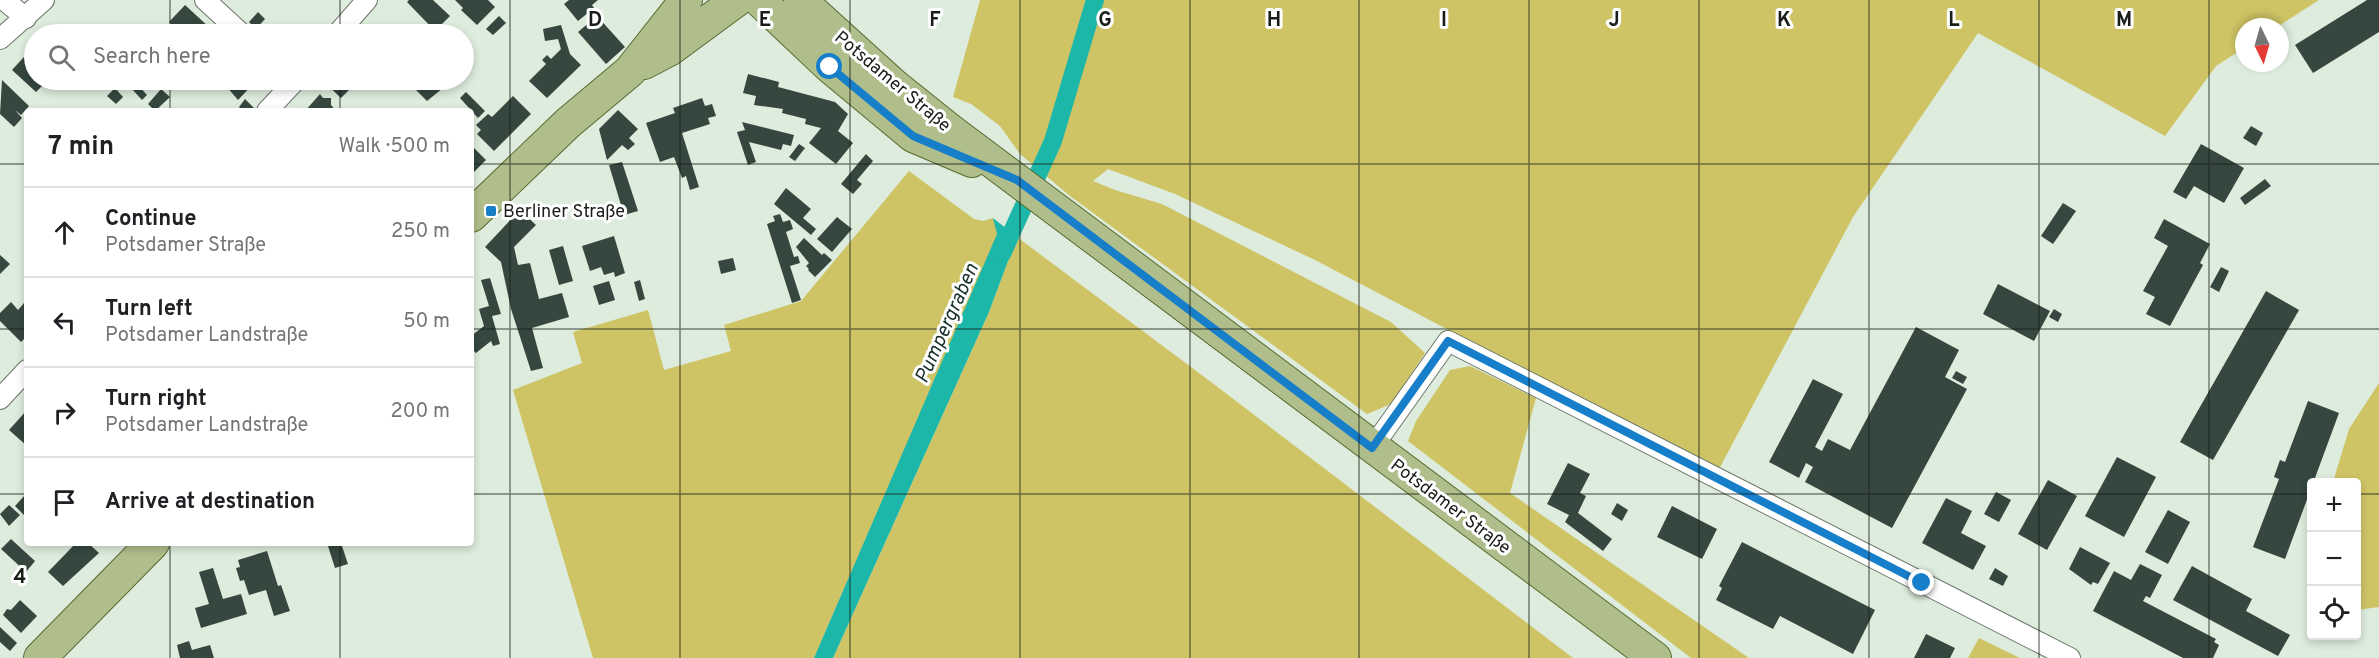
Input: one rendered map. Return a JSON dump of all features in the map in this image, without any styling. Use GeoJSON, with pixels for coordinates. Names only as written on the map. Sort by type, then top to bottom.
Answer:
{"type":"FeatureCollection","features":[{"type":"Feature","properties":{"kind":"main road"},"geometry":{"type":"LineString","coordinates":[[474,213],[568,123],[630,70],[686,0]]}},
{"type":"Feature","properties":{"kind":"main road"},"geometry":{"type":"LineString","coordinates":[[630,70],[669,50],[737,0]]}},
{"type":"Feature","properties":{"kind":"main road","name":"Potsdamer Straße"},"geometry":{"type":"LineString","coordinates":[[759,0],[830,67],[913,136],[1017,180]]}},
{"type":"Feature","properties":{"kind":"main road","name":"Potsdamer Straße"},"geometry":{"type":"LineString","coordinates":[[800,0],[895,86],[1372,448],[1654,658]]}},
{"type":"Feature","properties":{"kind":"main road"},"geometry":{"type":"LineString","coordinates":[[40,658],[150,546]]}},
{"type":"Feature","properties":{"kind":"street"},"geometry":{"type":"LineString","coordinates":[[4,0],[26,18]]}},
{"type":"Feature","properties":{"kind":"street"},"geometry":{"type":"LineString","coordinates":[[0,39],[44,0]]}},
{"type":"Feature","properties":{"kind":"street"},"geometry":{"type":"LineString","coordinates":[[205,0],[231,24]]}},
{"type":"Feature","properties":{"kind":"street"},"geometry":{"type":"LineString","coordinates":[[346,24],[368,0]]}},
{"type":"Feature","properties":{"kind":"street"},"geometry":{"type":"LineString","coordinates":[[270,108],[285,90]]}},
{"type":"Feature","properties":{"kind":"street"},"geometry":{"type":"LineString","coordinates":[[1372,448],[1448,341],[2070,658]]}},
{"type":"Feature","properties":{"kind":"street"},"geometry":{"type":"LineString","coordinates":[[0,399],[24,373]]}},
{"type":"Feature","properties":{"kind":"shaded area"},"geometry":{"type":"Polygon","coordinates":[[[980,0],[2319,0],[2289,19],[2235,18],[2235,54],[2216,66],[2165,136],[1978,33],[1853,217],[1718,471],[1315,260],[1175,194],[1108,169],[1093,181],[1162,204],[1391,322],[1425,353],[1391,404],[1367,414],[1070,196],[1020,154],[1000,126],[971,104],[953,97],[980,0]]]}},
{"type":"Feature","properties":{"kind":"shaded area"},"geometry":{"type":"Polygon","coordinates":[[[909,171],[974,219],[983,221],[993,218],[998,234],[814,658],[593,658],[513,390],[582,363],[573,332],[648,310],[664,370],[731,351],[724,325],[801,301],[909,171]]]}},
{"type":"Feature","properties":{"kind":"shaded area"},"geometry":{"type":"Polygon","coordinates":[[[1017,237],[1573,658],[833,658],[989,312],[1017,237]]]}},
{"type":"Feature","properties":{"kind":"shaded area"},"geometry":{"type":"Polygon","coordinates":[[[1470,366],[1536,398],[1510,493],[1749,658],[1691,658],[1408,441],[1416,421],[1450,370],[1470,366]]]}},
{"type":"Feature","properties":{"kind":"shaded area"},"geometry":{"type":"Polygon","coordinates":[[[2379,383],[2379,607],[2361,609],[2361,478],[2334,478],[2349,429],[2379,383]]]}},
{"type":"Feature","properties":{"kind":"shaded area"},"geometry":{"type":"Polygon","coordinates":[[[1979,638],[2020,658],[1968,658],[1979,638]]]}},
{"type":"Feature","properties":{"kind":"water"},"geometry":{"type":"Polygon","coordinates":[[[993,218],[1017,237],[989,312],[833,658],[814,658],[997,234],[993,218]]]}},
{"type":"Feature","properties":{"kind":"building"},"geometry":{"type":"Polygon","coordinates":[[[409,0],[433,0],[450,16],[442,24],[428,24],[407,2],[409,0]]]}},
{"type":"Feature","properties":{"kind":"building"},"geometry":{"type":"Polygon","coordinates":[[[455,0],[488,0],[495,7],[477,25],[461,10],[463,8],[455,0]]]}},
{"type":"Feature","properties":{"kind":"building"},"geometry":{"type":"Polygon","coordinates":[[[569,0],[598,0],[592,5],[594,8],[578,21],[564,4],[569,0]]]}},
{"type":"Feature","properties":{"kind":"building"},"geometry":{"type":"Polygon","coordinates":[[[2367,0],[2379,0],[2379,32],[2313,73],[2295,45],[2367,0]]]}},
{"type":"Feature","properties":{"kind":"building"},"geometry":{"type":"Polygon","coordinates":[[[185,5],[206,24],[171,24],[169,22],[185,5]]]}},
{"type":"Feature","properties":{"kind":"building"},"geometry":{"type":"Polygon","coordinates":[[[258,12],[265,19],[260,24],[249,22],[258,12]]]}},
{"type":"Feature","properties":{"kind":"building"},"geometry":{"type":"Polygon","coordinates":[[[499,16],[506,23],[493,35],[486,29],[499,16]]]}},
{"type":"Feature","properties":{"kind":"building"},"geometry":{"type":"Polygon","coordinates":[[[597,16],[625,47],[606,64],[578,32],[597,16]]]}},
{"type":"Feature","properties":{"kind":"building"},"geometry":{"type":"Polygon","coordinates":[[[561,25],[570,54],[581,65],[547,98],[529,81],[546,64],[542,60],[547,55],[551,59],[561,49],[558,39],[545,41],[543,29],[561,25]]]}},
{"type":"Feature","properties":{"kind":"building"},"geometry":{"type":"Polygon","coordinates":[[[24,57],[24,81],[12,70],[24,57]]]}},
{"type":"Feature","properties":{"kind":"building"},"geometry":{"type":"Polygon","coordinates":[[[748,74],[779,82],[778,87],[835,102],[848,114],[838,131],[853,143],[836,164],[809,143],[821,128],[805,124],[806,119],[782,113],[783,109],[754,105],[756,96],[743,93],[748,74]]]}},
{"type":"Feature","properties":{"kind":"building"},"geometry":{"type":"Polygon","coordinates":[[[2,80],[29,106],[24,108],[21,115],[15,110],[22,118],[14,127],[0,114],[2,80]]]}},
{"type":"Feature","properties":{"kind":"building"},"geometry":{"type":"Polygon","coordinates":[[[113,90],[117,90],[123,97],[116,104],[107,96],[113,90]]]}},
{"type":"Feature","properties":{"kind":"building"},"geometry":{"type":"Polygon","coordinates":[[[133,90],[142,90],[147,95],[142,100],[133,90]]]}},
{"type":"Feature","properties":{"kind":"building"},"geometry":{"type":"Polygon","coordinates":[[[160,90],[170,97],[158,108],[152,108],[148,104],[160,90]]]}},
{"type":"Feature","properties":{"kind":"building"},"geometry":{"type":"Polygon","coordinates":[[[230,90],[248,90],[238,100],[230,90]]]}},
{"type":"Feature","properties":{"kind":"building"},"geometry":{"type":"Polygon","coordinates":[[[332,90],[349,90],[341,98],[332,90]]]}},
{"type":"Feature","properties":{"kind":"building"},"geometry":{"type":"Polygon","coordinates":[[[416,90],[441,90],[427,101],[416,90]]]}},
{"type":"Feature","properties":{"kind":"building"},"geometry":{"type":"Polygon","coordinates":[[[466,92],[485,111],[478,118],[474,114],[474,108],[469,108],[460,98],[466,92]]]}},
{"type":"Feature","properties":{"kind":"building"},"geometry":{"type":"Polygon","coordinates":[[[320,94],[323,98],[331,98],[334,108],[308,108],[320,94]]]}},
{"type":"Feature","properties":{"kind":"building"},"geometry":{"type":"Polygon","coordinates":[[[513,96],[531,114],[494,151],[477,134],[481,130],[476,125],[488,114],[492,117],[513,96]]]}},
{"type":"Feature","properties":{"kind":"building"},"geometry":{"type":"Polygon","coordinates":[[[702,98],[705,106],[712,104],[716,116],[708,118],[710,124],[682,133],[699,187],[690,190],[686,176],[682,178],[674,157],[660,162],[646,123],[675,113],[673,108],[702,98]]]}},
{"type":"Feature","properties":{"kind":"building"},"geometry":{"type":"Polygon","coordinates":[[[245,99],[254,108],[240,108],[245,99]]]}},
{"type":"Feature","properties":{"kind":"building"},"geometry":{"type":"Polygon","coordinates":[[[618,110],[638,129],[629,138],[635,144],[628,150],[622,145],[607,160],[599,129],[618,110]]]}},
{"type":"Feature","properties":{"kind":"building"},"geometry":{"type":"Polygon","coordinates":[[[742,122],[794,135],[791,146],[783,144],[781,150],[749,142],[756,162],[748,165],[737,132],[745,130],[742,122]]]}},
{"type":"Feature","properties":{"kind":"building"},"geometry":{"type":"Polygon","coordinates":[[[2251,126],[2263,133],[2256,146],[2243,138],[2251,126]]]}},
{"type":"Feature","properties":{"kind":"building"},"geometry":{"type":"Polygon","coordinates":[[[799,144],[805,148],[795,161],[789,157],[799,144]]]}},
{"type":"Feature","properties":{"kind":"building"},"geometry":{"type":"Polygon","coordinates":[[[2201,144],[2244,168],[2224,203],[2194,186],[2186,199],[2173,192],[2201,144]]]}},
{"type":"Feature","properties":{"kind":"building"},"geometry":{"type":"Polygon","coordinates":[[[474,148],[486,160],[474,172],[474,148]]]}},
{"type":"Feature","properties":{"kind":"building"},"geometry":{"type":"Polygon","coordinates":[[[866,154],[873,161],[857,180],[862,184],[853,194],[841,184],[866,154]]]}},
{"type":"Feature","properties":{"kind":"building"},"geometry":{"type":"Polygon","coordinates":[[[622,162],[638,211],[624,215],[609,165],[622,162]]]}},
{"type":"Feature","properties":{"kind":"building"},"geometry":{"type":"Polygon","coordinates":[[[2265,179],[2271,186],[2245,205],[2240,198],[2265,179]]]}},
{"type":"Feature","properties":{"kind":"building"},"geometry":{"type":"Polygon","coordinates":[[[786,188],[811,209],[803,218],[816,229],[811,235],[774,204],[786,188]]]}},
{"type":"Feature","properties":{"kind":"building"},"geometry":{"type":"Polygon","coordinates":[[[2063,203],[2076,211],[2053,244],[2041,236],[2063,203]]]}},
{"type":"Feature","properties":{"kind":"building"},"geometry":{"type":"Polygon","coordinates":[[[520,210],[536,225],[514,247],[518,265],[530,263],[539,299],[562,293],[569,317],[532,328],[543,368],[531,371],[511,309],[501,262],[485,247],[520,210]]]}},
{"type":"Feature","properties":{"kind":"building"},"geometry":{"type":"Polygon","coordinates":[[[780,214],[783,222],[790,220],[793,229],[786,232],[794,257],[798,256],[800,263],[790,266],[801,300],[792,303],[767,224],[775,221],[773,216],[780,214]]]}},
{"type":"Feature","properties":{"kind":"building"},"geometry":{"type":"Polygon","coordinates":[[[837,217],[852,229],[832,252],[817,239],[837,217]]]}},
{"type":"Feature","properties":{"kind":"building"},"geometry":{"type":"Polygon","coordinates":[[[2164,219],[2210,244],[2200,263],[2203,265],[2170,326],[2146,314],[2155,297],[2143,291],[2168,246],[2154,238],[2164,219]]]}},
{"type":"Feature","properties":{"kind":"building"},"geometry":{"type":"Polygon","coordinates":[[[614,236],[625,273],[615,277],[614,272],[604,275],[601,267],[590,271],[582,246],[614,236]]]}},
{"type":"Feature","properties":{"kind":"building"},"geometry":{"type":"Polygon","coordinates":[[[804,238],[822,255],[824,253],[832,260],[815,277],[806,266],[809,263],[796,247],[804,238]]]}},
{"type":"Feature","properties":{"kind":"building"},"geometry":{"type":"Polygon","coordinates":[[[563,246],[573,281],[559,285],[549,250],[563,246]]]}},
{"type":"Feature","properties":{"kind":"building"},"geometry":{"type":"Polygon","coordinates":[[[0,255],[10,264],[0,274],[0,255]]]}},
{"type":"Feature","properties":{"kind":"building"},"geometry":{"type":"Polygon","coordinates":[[[733,258],[736,270],[721,274],[718,261],[733,258]]]}},
{"type":"Feature","properties":{"kind":"building"},"geometry":{"type":"Polygon","coordinates":[[[2221,267],[2229,271],[2219,292],[2210,287],[2221,267]]]}},
{"type":"Feature","properties":{"kind":"building"},"geometry":{"type":"Polygon","coordinates":[[[490,278],[501,314],[492,316],[500,344],[493,346],[491,341],[476,353],[474,334],[484,326],[479,309],[489,306],[481,280],[490,278]]]}},
{"type":"Feature","properties":{"kind":"building"},"geometry":{"type":"Polygon","coordinates":[[[640,280],[645,299],[639,301],[634,282],[640,280]]]}},
{"type":"Feature","properties":{"kind":"building"},"geometry":{"type":"Polygon","coordinates":[[[609,281],[615,300],[599,305],[593,286],[609,281]]]}},
{"type":"Feature","properties":{"kind":"building"},"geometry":{"type":"Polygon","coordinates":[[[1998,284],[2050,311],[2034,341],[1983,314],[1998,284]]]}},
{"type":"Feature","properties":{"kind":"building"},"geometry":{"type":"Polygon","coordinates":[[[2266,291],[2299,310],[2213,460],[2180,442],[2266,291]]]}},
{"type":"Feature","properties":{"kind":"building"},"geometry":{"type":"Polygon","coordinates":[[[11,302],[18,310],[24,303],[24,339],[21,342],[0,321],[0,313],[11,302]]]}},
{"type":"Feature","properties":{"kind":"building"},"geometry":{"type":"Polygon","coordinates":[[[2054,309],[2062,314],[2058,322],[2049,317],[2054,309]]]}},
{"type":"Feature","properties":{"kind":"building"},"geometry":{"type":"Polygon","coordinates":[[[1916,327],[1959,350],[1945,377],[1967,389],[1892,528],[1805,482],[1813,467],[1806,463],[1799,478],[1769,462],[1813,379],[1843,394],[1815,447],[1822,451],[1828,439],[1850,450],[1916,327]]]}},
{"type":"Feature","properties":{"kind":"building"},"geometry":{"type":"Polygon","coordinates":[[[1956,371],[1967,377],[1963,384],[1952,378],[1956,371]]]}},
{"type":"Feature","properties":{"kind":"building"},"geometry":{"type":"Polygon","coordinates":[[[2308,401],[2339,413],[2315,478],[2307,478],[2307,500],[2285,559],[2253,547],[2279,479],[2274,477],[2280,460],[2285,462],[2308,401]]]}},
{"type":"Feature","properties":{"kind":"building"},"geometry":{"type":"Polygon","coordinates":[[[24,413],[24,443],[9,430],[24,413]]]}},
{"type":"Feature","properties":{"kind":"building"},"geometry":{"type":"Polygon","coordinates":[[[2117,457],[2156,477],[2124,537],[2085,516],[2117,457]]]}},
{"type":"Feature","properties":{"kind":"building"},"geometry":{"type":"Polygon","coordinates":[[[1568,463],[1590,474],[1580,493],[1586,496],[1578,513],[1612,539],[1603,551],[1565,522],[1569,515],[1547,504],[1568,463]]]}},
{"type":"Feature","properties":{"kind":"building"},"geometry":{"type":"Polygon","coordinates":[[[2048,480],[2077,496],[2047,550],[2018,534],[2048,480]]]}},
{"type":"Feature","properties":{"kind":"building"},"geometry":{"type":"Polygon","coordinates":[[[1996,492],[2011,500],[1999,522],[1984,514],[1996,492]]]}},
{"type":"Feature","properties":{"kind":"building"},"geometry":{"type":"Polygon","coordinates":[[[24,496],[24,515],[15,506],[24,496]]]}},
{"type":"Feature","properties":{"kind":"building"},"geometry":{"type":"Polygon","coordinates":[[[1946,498],[1972,511],[1961,533],[1986,546],[1973,570],[1922,543],[1946,498]]]}},
{"type":"Feature","properties":{"kind":"building"},"geometry":{"type":"Polygon","coordinates":[[[1617,503],[1628,510],[1622,521],[1611,514],[1617,503]]]}},
{"type":"Feature","properties":{"kind":"building"},"geometry":{"type":"Polygon","coordinates":[[[9,505],[20,515],[9,526],[0,514],[9,505]]]}},
{"type":"Feature","properties":{"kind":"building"},"geometry":{"type":"Polygon","coordinates":[[[1672,506],[1717,529],[1702,559],[1657,537],[1672,506]]]}},
{"type":"Feature","properties":{"kind":"building"},"geometry":{"type":"Polygon","coordinates":[[[2168,510],[2190,522],[2168,564],[2145,552],[2168,510]]]}},
{"type":"Feature","properties":{"kind":"building"},"geometry":{"type":"Polygon","coordinates":[[[11,539],[35,561],[26,572],[1,549],[11,539]]]}},
{"type":"Feature","properties":{"kind":"building"},"geometry":{"type":"Polygon","coordinates":[[[1742,542],[1875,610],[1853,654],[1780,616],[1773,629],[1716,600],[1722,588],[1719,586],[1742,542]]]}},
{"type":"Feature","properties":{"kind":"building"},"geometry":{"type":"Polygon","coordinates":[[[73,546],[91,546],[99,553],[63,586],[48,572],[73,546]]]}},
{"type":"Feature","properties":{"kind":"building"},"geometry":{"type":"Polygon","coordinates":[[[328,546],[342,546],[348,564],[335,568],[328,546]]]}},
{"type":"Feature","properties":{"kind":"building"},"geometry":{"type":"Polygon","coordinates":[[[2080,547],[2110,563],[2098,584],[2093,582],[2091,585],[2069,569],[2080,547]]]}},
{"type":"Feature","properties":{"kind":"building"},"geometry":{"type":"Polygon","coordinates":[[[267,551],[278,586],[281,585],[290,611],[274,616],[266,590],[249,595],[244,580],[240,581],[236,568],[240,567],[238,560],[267,551]]]}},
{"type":"Feature","properties":{"kind":"building"},"geometry":{"type":"Polygon","coordinates":[[[2140,564],[2162,575],[2150,598],[2146,596],[2143,601],[2216,639],[2214,642],[2219,645],[2213,658],[2183,658],[2093,611],[2114,571],[2131,580],[2140,564]]]}},
{"type":"Feature","properties":{"kind":"building"},"geometry":{"type":"Polygon","coordinates":[[[2192,566],[2252,599],[2246,611],[2290,635],[2278,656],[2173,600],[2192,566]]]}},
{"type":"Feature","properties":{"kind":"building"},"geometry":{"type":"Polygon","coordinates":[[[213,568],[223,599],[241,594],[247,614],[201,628],[195,608],[209,604],[199,572],[213,568]]]}},
{"type":"Feature","properties":{"kind":"building"},"geometry":{"type":"Polygon","coordinates":[[[1995,568],[2008,576],[2003,586],[1989,579],[1995,568]]]}},
{"type":"Feature","properties":{"kind":"building"},"geometry":{"type":"Polygon","coordinates":[[[20,600],[37,616],[21,633],[3,615],[7,609],[11,610],[20,600]]]}},
{"type":"Feature","properties":{"kind":"building"},"geometry":{"type":"Polygon","coordinates":[[[0,627],[17,643],[10,651],[0,642],[0,627]]]}},
{"type":"Feature","properties":{"kind":"building"},"geometry":{"type":"Polygon","coordinates":[[[1926,634],[1955,648],[1950,658],[1914,658],[1926,634]]]}},
{"type":"Feature","properties":{"kind":"building"},"geometry":{"type":"Polygon","coordinates":[[[189,641],[192,650],[210,645],[214,658],[180,658],[177,645],[189,641]]]}},
{"type":"Feature","properties":{"kind":"waterway","name":"Pumpergraben"},"geometry":{"type":"LineString","coordinates":[[1002,254],[1053,141],[1095,0]]}},
{"type":"Feature","properties":{"kind":"place","name":"Berliner Straße"},"geometry":{"type":"Point","coordinates":[491,211]}},
{"type":"Feature","properties":{"kind":"route"},"geometry":{"type":"LineString","coordinates":[[830,67],[913,136],[1017,180],[1372,448],[1448,341],[1744,490],[1922,583]]}}]}
